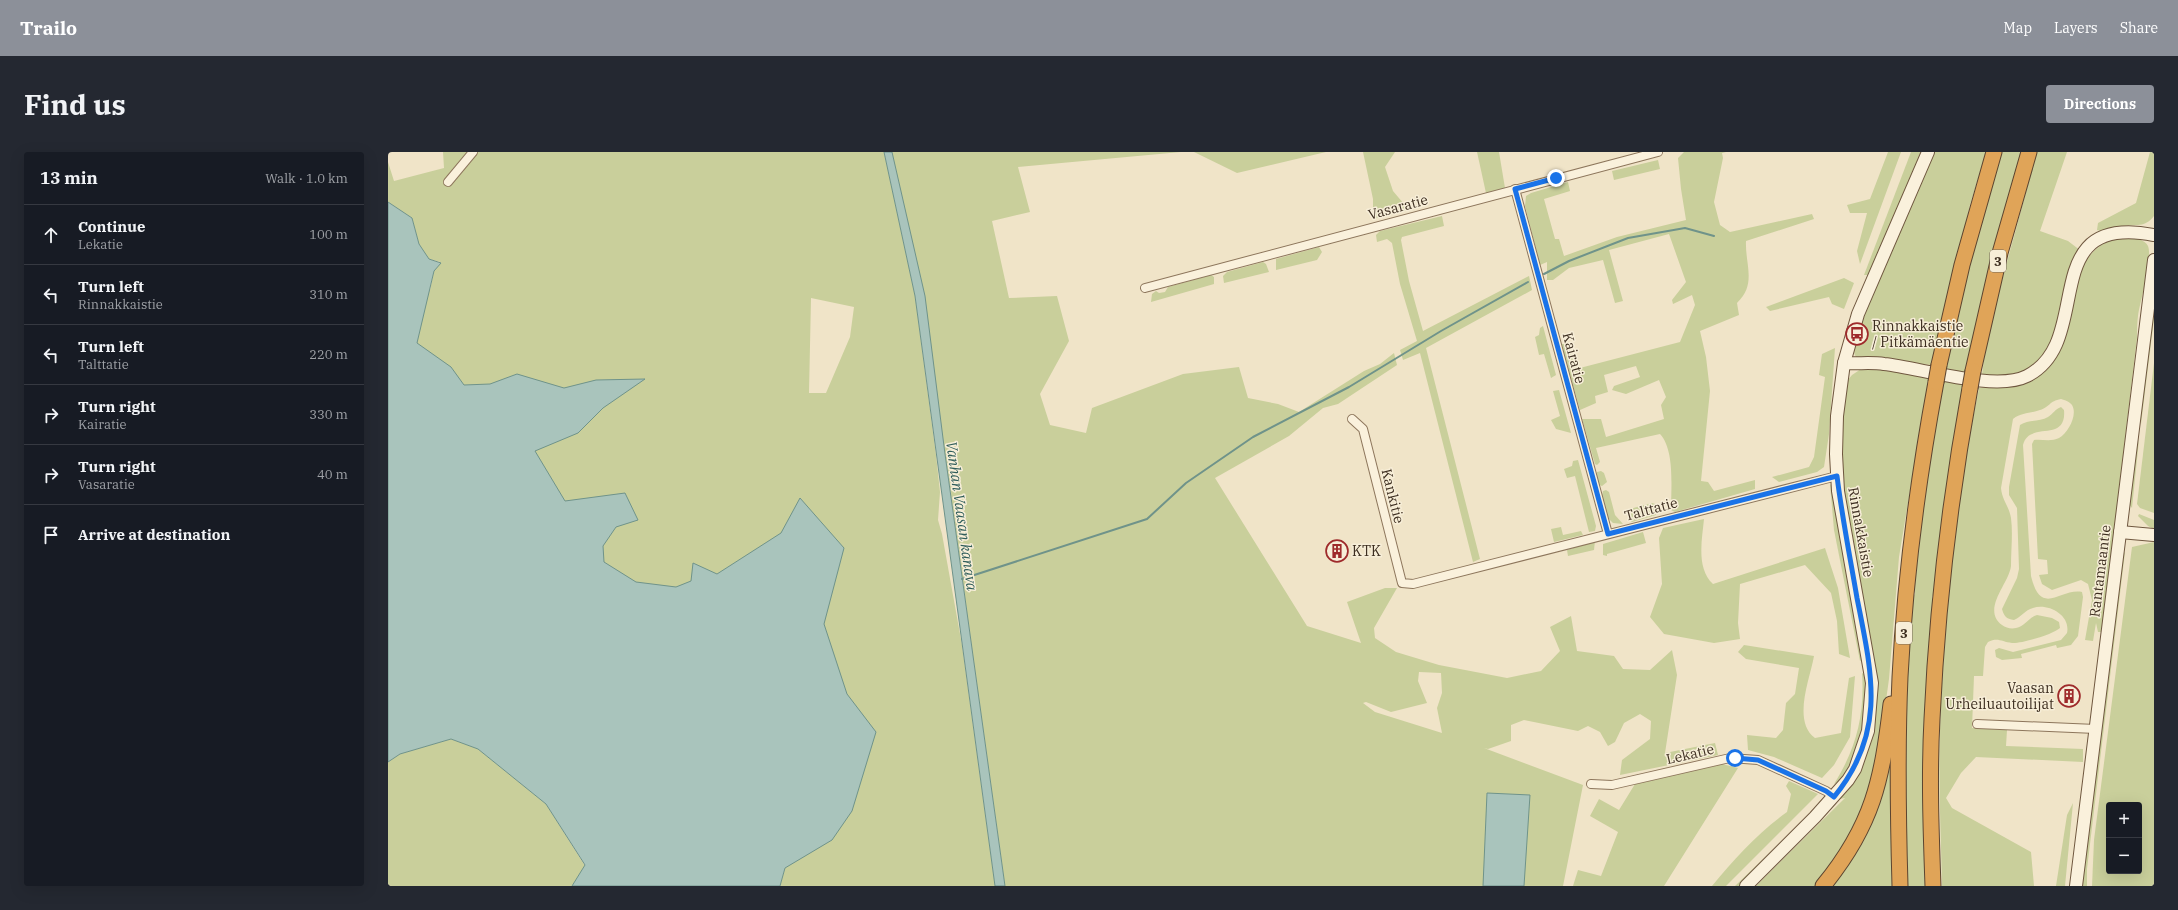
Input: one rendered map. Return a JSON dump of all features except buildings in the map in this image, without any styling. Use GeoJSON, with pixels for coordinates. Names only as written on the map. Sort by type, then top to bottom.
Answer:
{"type":"FeatureCollection","features":[{"type":"Feature","properties":{"kind":"highway","name":"3"},"geometry":{"type":"LineString","coordinates":[[1900,886],[1898,814],[1900,677],[1916,502],[1939,366],[1962,265],[1994,152]]}},
{"type":"Feature","properties":{"kind":"highway","name":"3"},"geometry":{"type":"LineString","coordinates":[[1933,886],[1932,721],[1937,626],[1950,512],[1973,371],[2000,253],[2029,152]]}},
{"type":"Feature","properties":{"kind":"highway"},"geometry":{"type":"LineString","coordinates":[[1823,886],[1849,852],[1873,802],[1881,776],[1892,694],[1900,677]]}},
{"type":"Feature","properties":{"kind":"street"},"geometry":{"type":"LineString","coordinates":[[448,182],[473,152]]}},
{"type":"Feature","properties":{"kind":"street","name":"Vasaratie"},"geometry":{"type":"LineString","coordinates":[[1145,288],[1658,152]]}},
{"type":"Feature","properties":{"kind":"street","name":"Rinnakkaistie"},"geometry":{"type":"LineString","coordinates":[[1746,886],[1834,797],[1855,769],[1868,731],[1872,698],[1868,655],[1842,520],[1837,476],[1836,432],[1844,363],[1858,314],[1928,152]]}},
{"type":"Feature","properties":{"kind":"street","name":"Kairatie"},"geometry":{"type":"LineString","coordinates":[[1515,189],[1608,534]]}},
{"type":"Feature","properties":{"kind":"street"},"geometry":{"type":"LineString","coordinates":[[1844,363],[1888,364],[1984,382],[2004,383],[2026,377],[2040,368],[2057,346],[2064,321],[2067,297],[2073,274],[2088,247],[2103,236],[2114,232],[2130,231],[2154,235]]}},
{"type":"Feature","properties":{"kind":"street","name":"Rantamaantie"},"geometry":{"type":"LineString","coordinates":[[2076,886],[2154,260]]}},
{"type":"Feature","properties":{"kind":"street","name":"Kankitie"},"geometry":{"type":"LineString","coordinates":[[1352,419],[1363,429],[1402,583]]}},
{"type":"Feature","properties":{"kind":"street","name":"Talttatie"},"geometry":{"type":"LineString","coordinates":[[1402,583],[1413,584],[1837,476]]}},
{"type":"Feature","properties":{"kind":"street"},"geometry":{"type":"LineString","coordinates":[[2120,532],[2154,536]]}},
{"type":"Feature","properties":{"kind":"street"},"geometry":{"type":"LineString","coordinates":[[1977,724],[2096,729]]}},
{"type":"Feature","properties":{"kind":"street","name":"Lekatie"},"geometry":{"type":"LineString","coordinates":[[1591,784],[1612,785],[1735,758],[1758,760],[1826,791],[1834,797]]}},
{"type":"Feature","properties":{"kind":"green space"},"geometry":{"type":"Polygon","coordinates":[[[443,152],[884,152],[915,296],[940,492],[938,520],[942,534],[962,645],[995,886],[780,886],[785,868],[787,866],[388,317],[430,290],[434,271],[440,262],[429,259],[419,244],[412,218],[388,202],[388,162],[394,181],[444,168],[443,152]],[[811,298],[809,393],[826,393],[850,337],[854,307],[811,298]]]}},
{"type":"Feature","properties":{"kind":"green space"},"geometry":{"type":"Polygon","coordinates":[[[892,152],[1181,152],[1018,167],[1030,212],[992,221],[1009,298],[1057,296],[1069,341],[1040,394],[1050,425],[1086,433],[1092,408],[1183,374],[1239,367],[1248,398],[1278,404],[1299,412],[1364,371],[1380,364],[1394,353],[1397,365],[1338,404],[1323,408],[1289,436],[1215,478],[1307,626],[1361,643],[1347,602],[1385,588],[1397,588],[1374,628],[1375,638],[1396,652],[1439,665],[1507,678],[1541,671],[1560,651],[1550,627],[1571,616],[1577,651],[1614,656],[1623,669],[1650,670],[1672,650],[1677,675],[1665,753],[1715,743],[1718,755],[1620,775],[1622,760],[1650,739],[1651,721],[1640,714],[1624,723],[1615,742],[1608,746],[1600,732],[1588,726],[1578,731],[1524,720],[1511,725],[1511,741],[1488,749],[1484,748],[1583,785],[1563,886],[1005,886],[949,483],[892,152]],[[1419,672],[1418,681],[1427,703],[1391,712],[1366,702],[1363,703],[1375,712],[1442,733],[1437,708],[1442,693],[1441,673],[1419,672]]]}},
{"type":"Feature","properties":{"kind":"green space"},"geometry":{"type":"Polygon","coordinates":[[[1194,152],[1326,152],[1237,173],[1194,152]]]}},
{"type":"Feature","properties":{"kind":"green space"},"geometry":{"type":"Polygon","coordinates":[[[1363,152],[1395,152],[1385,167],[1393,191],[1409,210],[1373,219],[1373,199],[1363,152]]]}},
{"type":"Feature","properties":{"kind":"green space"},"geometry":{"type":"Polygon","coordinates":[[[1477,152],[1499,152],[1505,188],[1486,193],[1477,152]]]}},
{"type":"Feature","properties":{"kind":"green space"},"geometry":{"type":"Polygon","coordinates":[[[1684,152],[1726,152],[1722,153],[1723,158],[1714,202],[1720,225],[1730,232],[1812,214],[1814,219],[1746,241],[1749,274],[1747,289],[1737,303],[1739,315],[1700,331],[1706,357],[1710,391],[1701,481],[1708,482],[1714,491],[1755,480],[1755,489],[1675,512],[1671,510],[1670,459],[1665,441],[1660,434],[1596,448],[1600,462],[1597,465],[1595,464],[1582,419],[1601,419],[1606,437],[1664,419],[1661,405],[1666,397],[1659,380],[1626,394],[1612,390],[1614,386],[1640,377],[1636,366],[1604,375],[1608,392],[1595,396],[1596,403],[1580,410],[1561,344],[1568,344],[1576,369],[1680,342],[1695,305],[1692,295],[1673,304],[1672,300],[1686,282],[1669,234],[1609,250],[1623,301],[1615,303],[1603,260],[1569,268],[1553,280],[1547,280],[1547,262],[1540,265],[1525,206],[1526,196],[1531,193],[1568,182],[1570,191],[1544,199],[1555,239],[1559,239],[1564,256],[1617,237],[1686,220],[1678,158],[1684,152]]]}},
{"type":"Feature","properties":{"kind":"green space"},"geometry":{"type":"Polygon","coordinates":[[[1888,152],[1901,152],[1860,264],[1857,251],[1867,213],[1850,213],[1847,205],[1870,199],[1888,152]]]}},
{"type":"Feature","properties":{"kind":"green space"},"geometry":{"type":"Polygon","coordinates":[[[1911,152],[1924,152],[1871,273],[1864,275],[1911,152]]]}},
{"type":"Feature","properties":{"kind":"green space"},"geometry":{"type":"Polygon","coordinates":[[[1933,152],[1986,152],[1970,205],[1932,365],[1920,364],[1918,375],[1929,376],[1899,557],[1889,679],[1876,772],[1856,829],[1816,886],[1756,886],[1845,798],[1840,799],[1863,759],[1876,701],[1842,478],[1843,417],[1847,381],[1852,375],[1864,367],[1854,352],[1855,338],[1862,315],[1873,286],[1933,152]]]}},
{"type":"Feature","properties":{"kind":"green space"},"geometry":{"type":"Polygon","coordinates":[[[2000,152],[2021,152],[1966,373],[1946,370],[1969,266],[2000,152]]]}},
{"type":"Feature","properties":{"kind":"green space"},"geometry":{"type":"Polygon","coordinates":[[[2037,152],[2067,152],[2040,231],[2068,241],[2089,257],[2097,248],[2113,239],[2120,237],[2129,237],[2143,241],[2148,246],[2149,252],[2148,270],[2137,324],[2137,338],[2102,632],[2098,632],[2096,623],[2093,641],[2085,640],[2092,600],[2088,584],[2081,580],[2052,590],[2042,584],[2039,575],[2048,574],[2047,560],[2038,559],[2032,444],[2034,440],[2050,440],[2059,438],[2069,428],[2073,419],[2074,409],[2070,403],[2061,399],[2054,401],[2043,409],[2020,415],[2013,419],[2001,488],[2011,518],[2011,566],[1995,604],[1994,612],[1996,619],[2002,625],[2009,628],[2019,627],[2037,615],[2052,618],[2059,622],[2060,628],[2045,636],[2022,642],[2012,643],[1997,640],[1988,642],[1985,647],[1983,676],[1974,676],[1972,728],[2007,730],[2006,746],[2083,749],[2083,762],[1976,757],[1961,773],[1946,798],[1952,808],[2031,852],[2034,886],[1942,886],[1939,749],[1942,686],[1952,557],[1964,472],[1979,388],[1989,386],[1982,375],[1987,335],[2037,152]]]}},
{"type":"Feature","properties":{"kind":"green space"},"geometry":{"type":"Polygon","coordinates":[[[2150,152],[2154,152],[2154,216],[2151,220],[2140,225],[2117,226],[2100,231],[2097,230],[2098,223],[2136,203],[2150,152]]]}},
{"type":"Feature","properties":{"kind":"green space"},"geometry":{"type":"Polygon","coordinates":[[[1658,160],[1660,169],[1614,180],[1612,171],[1658,160]]]}},
{"type":"Feature","properties":{"kind":"green space"},"geometry":{"type":"Polygon","coordinates":[[[1442,216],[1444,226],[1402,237],[1401,240],[1409,281],[1423,331],[1529,276],[1532,290],[1426,348],[1480,559],[1473,562],[1420,353],[1403,360],[1400,350],[1417,341],[1400,284],[1392,243],[1387,239],[1377,242],[1376,235],[1380,231],[1442,216]]]}},
{"type":"Feature","properties":{"kind":"green space"},"geometry":{"type":"Polygon","coordinates":[[[1319,247],[1322,252],[1317,260],[1276,270],[1276,259],[1319,247]]]}},
{"type":"Feature","properties":{"kind":"green space"},"geometry":{"type":"Polygon","coordinates":[[[1263,262],[1266,264],[1269,272],[1224,283],[1223,276],[1227,272],[1263,262]]]}},
{"type":"Feature","properties":{"kind":"green space"},"geometry":{"type":"Polygon","coordinates":[[[1211,275],[1214,277],[1214,284],[1151,302],[1152,294],[1156,291],[1159,293],[1165,292],[1168,287],[1211,275]]]}},
{"type":"Feature","properties":{"kind":"green space"},"geometry":{"type":"Polygon","coordinates":[[[1844,278],[1854,283],[1844,309],[1832,304],[1829,297],[1770,311],[1766,307],[1844,278]]]}},
{"type":"Feature","properties":{"kind":"green space"},"geometry":{"type":"Polygon","coordinates":[[[2154,288],[2154,319],[2141,424],[2140,410],[2154,288]]]}},
{"type":"Feature","properties":{"kind":"green space"},"geometry":{"type":"Polygon","coordinates":[[[1543,326],[1556,375],[1551,378],[1544,354],[1539,355],[1535,337],[1539,335],[1540,328],[1543,326]]]}},
{"type":"Feature","properties":{"kind":"green space"},"geometry":{"type":"Polygon","coordinates":[[[1835,348],[1829,434],[1824,467],[1817,472],[1779,482],[1772,477],[1809,467],[1814,457],[1825,377],[1819,375],[1822,354],[1835,348]]]}},
{"type":"Feature","properties":{"kind":"green space"},"geometry":{"type":"Polygon","coordinates":[[[2154,363],[2154,513],[2140,508],[2137,504],[2154,363]]]}},
{"type":"Feature","properties":{"kind":"green space"},"geometry":{"type":"Polygon","coordinates":[[[1943,381],[1965,383],[1935,591],[1932,597],[1934,601],[1927,886],[1905,886],[1904,708],[1912,597],[1915,594],[1913,585],[1924,490],[1943,381]]]}},
{"type":"Feature","properties":{"kind":"green space"},"geometry":{"type":"Polygon","coordinates":[[[1559,390],[1571,433],[1556,429],[1551,420],[1560,416],[1553,391],[1559,390]]]}},
{"type":"Feature","properties":{"kind":"green space"},"geometry":{"type":"Polygon","coordinates":[[[2061,407],[2064,410],[2063,420],[2060,426],[2054,429],[2032,434],[2027,438],[2023,445],[2031,576],[2035,589],[2040,596],[2046,598],[2052,598],[2074,592],[2082,592],[2083,597],[2078,636],[2071,645],[2057,648],[2056,645],[2021,654],[2022,658],[2002,660],[1996,657],[1995,650],[1999,648],[2013,652],[2061,640],[2067,633],[2067,627],[2062,616],[2051,609],[2045,607],[2033,608],[2014,620],[2006,617],[2002,609],[2017,578],[2019,569],[2017,508],[2009,495],[2009,487],[2020,425],[2027,422],[2045,419],[2061,407]]]}},
{"type":"Feature","properties":{"kind":"green space"},"geometry":{"type":"Polygon","coordinates":[[[2139,440],[2132,508],[2129,504],[2134,458],[2139,440]]]}},
{"type":"Feature","properties":{"kind":"green space"},"geometry":{"type":"Polygon","coordinates":[[[1578,460],[1596,526],[1595,531],[1589,532],[1575,476],[1567,478],[1564,469],[1572,466],[1573,461],[1578,460]]]}},
{"type":"Feature","properties":{"kind":"green space"},"geometry":{"type":"Polygon","coordinates":[[[1601,471],[1604,473],[1607,482],[1602,486],[1599,485],[1596,475],[1597,472],[1601,471]]]}},
{"type":"Feature","properties":{"kind":"green space"},"geometry":{"type":"Polygon","coordinates":[[[1830,484],[1834,489],[1864,658],[1860,661],[1834,530],[1830,484]]]}},
{"type":"Feature","properties":{"kind":"green space"},"geometry":{"type":"Polygon","coordinates":[[[1606,490],[1609,492],[1615,515],[1623,524],[1613,523],[1607,517],[1602,495],[1603,491],[1606,490]]]}},
{"type":"Feature","properties":{"kind":"green space"},"geometry":{"type":"Polygon","coordinates":[[[1652,503],[1655,504],[1656,515],[1632,522],[1629,520],[1626,510],[1652,503]]]}},
{"type":"Feature","properties":{"kind":"green space"},"geometry":{"type":"Polygon","coordinates":[[[2139,514],[2154,520],[2154,529],[2148,526],[2138,516],[2139,514]]]}},
{"type":"Feature","properties":{"kind":"green space"},"geometry":{"type":"Polygon","coordinates":[[[1704,519],[1701,545],[1702,562],[1704,570],[1713,584],[1825,548],[1838,588],[1850,658],[1839,654],[1837,621],[1831,593],[1805,565],[1740,584],[1738,623],[1740,639],[1714,643],[1664,634],[1650,617],[1662,584],[1659,538],[1663,528],[1704,519]]]}},
{"type":"Feature","properties":{"kind":"green space"},"geometry":{"type":"Polygon","coordinates":[[[1561,527],[1563,535],[1581,531],[1583,535],[1554,542],[1551,529],[1561,527]]]}},
{"type":"Feature","properties":{"kind":"green space"},"geometry":{"type":"Polygon","coordinates":[[[1643,532],[1646,543],[1607,554],[1607,556],[1603,555],[1603,544],[1643,532]]]}},
{"type":"Feature","properties":{"kind":"green space"},"geometry":{"type":"Polygon","coordinates":[[[1595,541],[1594,550],[1568,556],[1567,550],[1595,541]]]}},
{"type":"Feature","properties":{"kind":"green space"},"geometry":{"type":"Polygon","coordinates":[[[2154,542],[2154,886],[2092,886],[2094,840],[2132,547],[2154,542]]]}},
{"type":"Feature","properties":{"kind":"green space"},"geometry":{"type":"Polygon","coordinates":[[[2125,552],[2087,869],[2087,886],[2082,886],[2123,554],[2125,552]]]}},
{"type":"Feature","properties":{"kind":"green space"},"geometry":{"type":"Polygon","coordinates":[[[1744,645],[1814,656],[1804,699],[1804,711],[1808,731],[1815,738],[1841,733],[1849,678],[1855,676],[1850,737],[1834,765],[1822,778],[1774,757],[1748,750],[1747,735],[1776,738],[1783,730],[1786,703],[1795,694],[1799,668],[1746,659],[1738,652],[1744,645]]]}},
{"type":"Feature","properties":{"kind":"green space"},"geometry":{"type":"Polygon","coordinates":[[[1862,673],[1865,675],[1866,702],[1862,734],[1851,764],[1843,776],[1834,784],[1848,758],[1857,731],[1862,703],[1862,673]]]}},
{"type":"Feature","properties":{"kind":"green space"},"geometry":{"type":"Polygon","coordinates":[[[451,739],[478,749],[546,804],[585,866],[572,886],[388,886],[388,762],[400,754],[451,739]]]}},
{"type":"Feature","properties":{"kind":"green space"},"geometry":{"type":"Polygon","coordinates":[[[1891,756],[1892,886],[1829,886],[1891,756]]]}},
{"type":"Feature","properties":{"kind":"green space"},"geometry":{"type":"Polygon","coordinates":[[[1722,764],[1738,768],[1664,886],[1573,886],[1578,870],[1601,876],[1618,832],[1590,816],[1599,799],[1619,810],[1635,784],[1722,764]]]}},
{"type":"Feature","properties":{"kind":"green space"},"geometry":{"type":"Polygon","coordinates":[[[1789,781],[1818,794],[1726,886],[1712,886],[1747,846],[1766,828],[1787,812],[1791,794],[1786,786],[1789,781]]]}},
{"type":"Feature","properties":{"kind":"green space"},"geometry":{"type":"Polygon","coordinates":[[[1824,801],[1739,886],[1735,886],[1824,801]]]}},
{"type":"Feature","properties":{"kind":"green space"},"geometry":{"type":"Polygon","coordinates":[[[2073,803],[2065,886],[2056,886],[2067,815],[2073,803]]]}},
{"type":"Feature","properties":{"kind":"water"},"geometry":{"type":"Polygon","coordinates":[[[884,152],[892,152],[925,296],[945,454],[1005,886],[995,886],[915,296],[884,152]]]}},
{"type":"Feature","properties":{"kind":"water"},"geometry":{"type":"Polygon","coordinates":[[[388,202],[412,218],[419,244],[429,259],[441,263],[434,271],[417,343],[451,367],[464,385],[490,384],[517,374],[564,388],[596,380],[645,379],[603,408],[578,433],[535,451],[565,501],[625,493],[638,520],[616,527],[603,546],[604,562],[636,582],[676,587],[691,581],[693,563],[717,574],[781,533],[800,498],[844,548],[824,624],[847,694],[876,732],[852,811],[832,840],[785,868],[780,886],[572,886],[585,865],[546,804],[478,749],[451,739],[400,754],[388,762],[388,202]]]}},
{"type":"Feature","properties":{"kind":"water"},"geometry":{"type":"Polygon","coordinates":[[[1487,793],[1530,795],[1524,886],[1483,886],[1487,793]]]}},
{"type":"Feature","properties":{"kind":"waterway"},"geometry":{"type":"LineString","coordinates":[[1544,274],[1569,261],[1628,238],[1685,228],[1714,236]]}},
{"type":"Feature","properties":{"kind":"waterway","name":"Vanhan Vaasan kanava"},"geometry":{"type":"LineString","coordinates":[[962,579],[1147,519],[1186,483],[1253,437],[1349,387],[1441,331],[1528,282]]}},
{"type":"Feature","properties":{"kind":"place","name":"Rinnakkaistie / Pitkämäentie"},"geometry":{"type":"Point","coordinates":[1857,334]}},
{"type":"Feature","properties":{"kind":"place","name":"KTK"},"geometry":{"type":"Point","coordinates":[1337,551]}},
{"type":"Feature","properties":{"kind":"place","name":"Vaasan Urheiluautoilijat"},"geometry":{"type":"Point","coordinates":[2069,696]}},
{"type":"Feature","properties":{"kind":"route"},"geometry":{"type":"LineString","coordinates":[[1556,178],[1515,189],[1608,534],[1826,477],[1837,476],[1842,520],[1872,683],[1871,714],[1863,749],[1855,769],[1834,797],[1826,791],[1758,760],[1735,758]]}}]}
